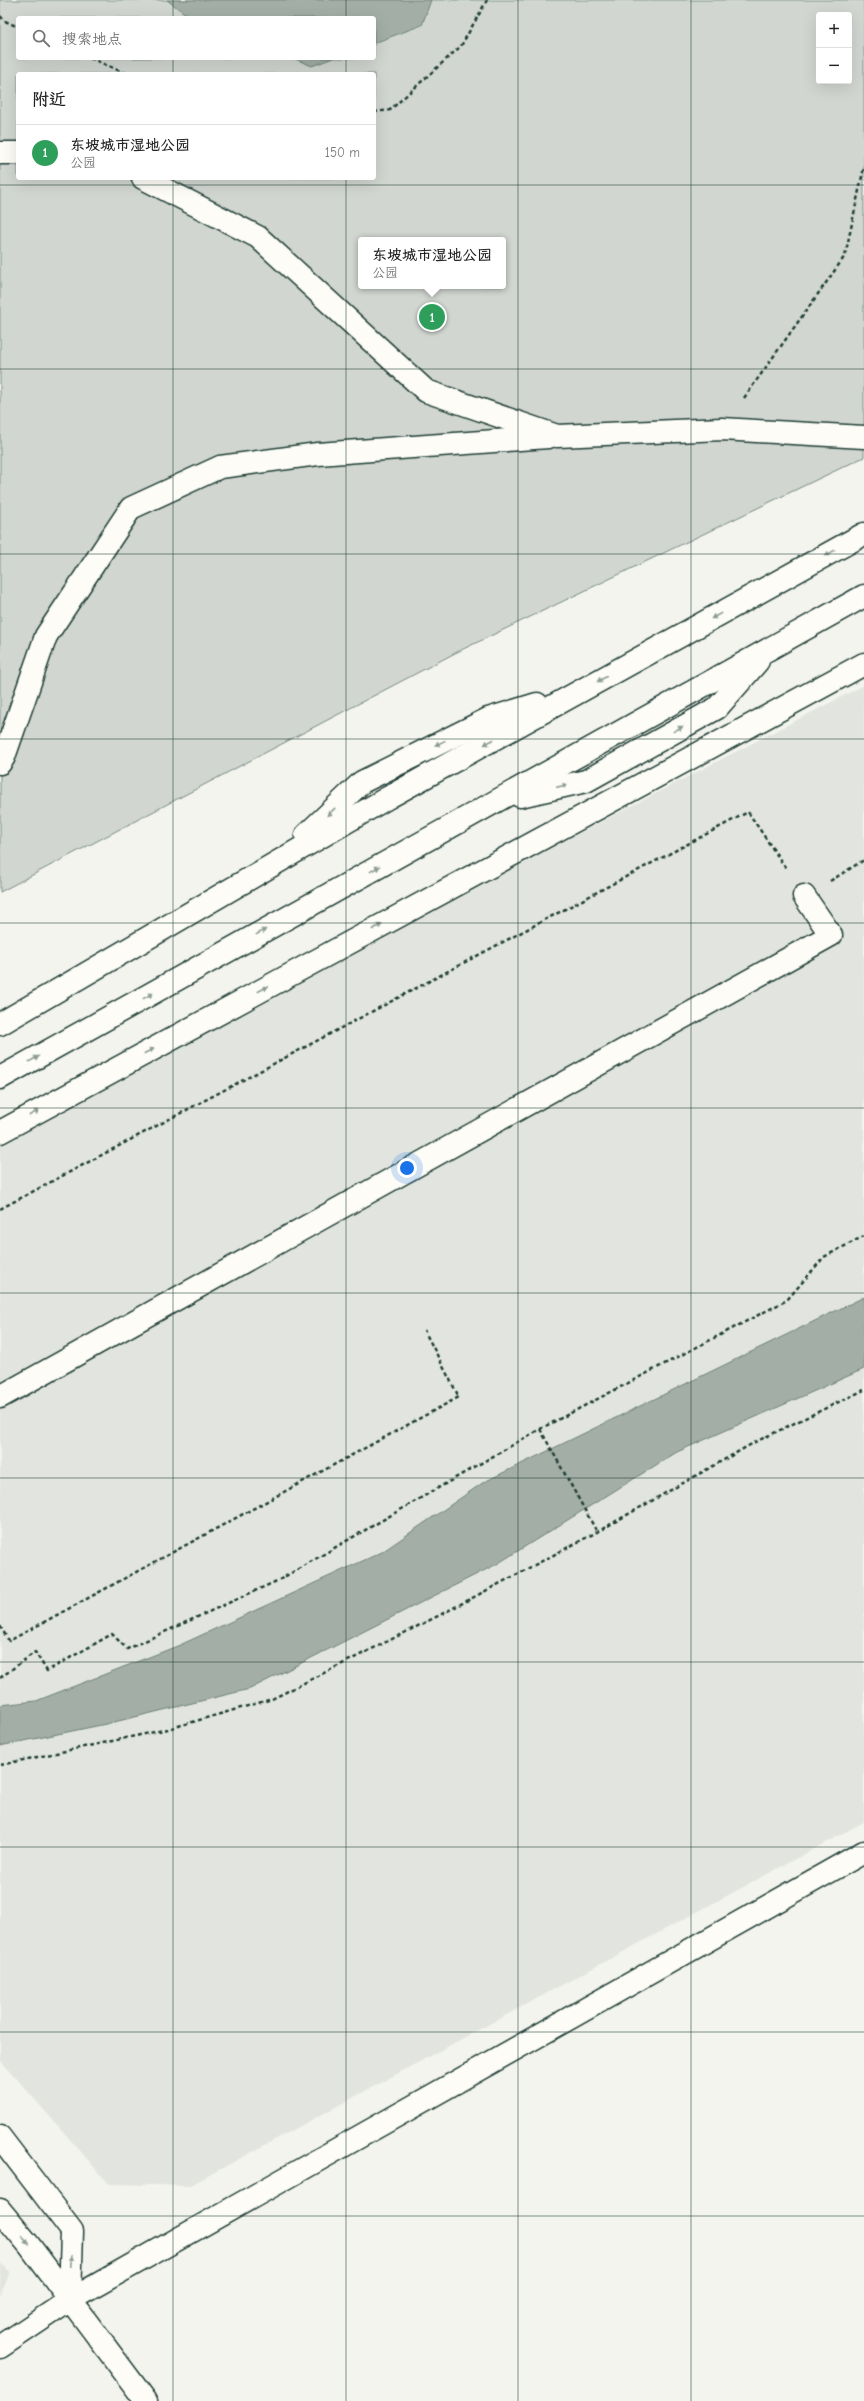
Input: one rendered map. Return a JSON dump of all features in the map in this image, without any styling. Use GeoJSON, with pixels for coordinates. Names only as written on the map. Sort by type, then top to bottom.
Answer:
{"type":"FeatureCollection","features":[{"type":"Feature","properties":{"kind":"street"},"geometry":{"type":"LineString","coordinates":[[0,153],[16,153]]}},
{"type":"Feature","properties":{"kind":"street"},"geometry":{"type":"LineString","coordinates":[[147,180],[258,237],[426,391],[557,436]]}},
{"type":"Feature","properties":{"kind":"street"},"geometry":{"type":"LineString","coordinates":[[0,763],[4,757],[46,636],[131,508],[220,467],[318,454],[557,436],[722,429],[864,438]]}},
{"type":"Feature","properties":{"kind":"street"},"geometry":{"type":"LineString","coordinates":[[0,1024],[389,797],[864,534]]}},
{"type":"Feature","properties":{"kind":"street"},"geometry":{"type":"LineString","coordinates":[[0,1078],[864,596]]}},
{"type":"Feature","properties":{"kind":"street"},"geometry":{"type":"LineString","coordinates":[[0,1132],[864,664]]}},
{"type":"Feature","properties":{"kind":"street"},"geometry":{"type":"LineString","coordinates":[[0,1397],[831,935],[804,896]]}},
{"type":"Feature","properties":{"kind":"street"},"geometry":{"type":"LineString","coordinates":[[0,2347],[70,2300],[864,1852]]}},
{"type":"Feature","properties":{"kind":"street"},"geometry":{"type":"LineString","coordinates":[[0,2137],[72,2231],[70,2300]]}},
{"type":"Feature","properties":{"kind":"street"},"geometry":{"type":"LineString","coordinates":[[0,2210],[146,2401]]}},
{"type":"Feature","properties":{"kind":"path"},"geometry":{"type":"LineString","coordinates":[[376,112],[390,110],[461,46],[487,0]]}},
{"type":"Feature","properties":{"kind":"path"},"geometry":{"type":"LineString","coordinates":[[0,16],[5,21],[16,26]]}},
{"type":"Feature","properties":{"kind":"path"},"geometry":{"type":"LineString","coordinates":[[95,60],[122,72]]}},
{"type":"Feature","properties":{"kind":"path"},"geometry":{"type":"LineString","coordinates":[[722,429],[845,256],[864,167]]}},
{"type":"Feature","properties":{"kind":"path"},"geometry":{"type":"LineString","coordinates":[[0,1209],[748,812],[804,896],[864,860]]}},
{"type":"Feature","properties":{"kind":"path"},"geometry":{"type":"LineString","coordinates":[[0,1678],[35,1652],[47,1671],[112,1634],[128,1649],[264,1587],[540,1429],[787,1300],[824,1257],[864,1236]]}},
{"type":"Feature","properties":{"kind":"path"},"geometry":{"type":"LineString","coordinates":[[0,1626],[10,1641],[459,1397],[424,1330]]}},
{"type":"Feature","properties":{"kind":"path"},"geometry":{"type":"LineString","coordinates":[[0,1765],[168,1729],[272,1699],[440,1615],[597,1532],[757,1441],[864,1390]]}},
{"type":"Feature","properties":{"kind":"path"},"geometry":{"type":"LineString","coordinates":[[540,1429],[597,1532]]}},
{"type":"Feature","properties":{"kind":"shaded area"},"geometry":{"type":"Polygon","coordinates":[[[0,0],[864,0],[864,457],[457,652],[0,892],[0,0]]]}},
{"type":"Feature","properties":{"kind":"shaded area"},"geometry":{"type":"Polygon","coordinates":[[[167,0],[431,0],[422,25],[376,42],[376,16],[192,16],[183,12],[167,0]]]}},
{"type":"Feature","properties":{"kind":"shaded area"},"geometry":{"type":"Polygon","coordinates":[[[298,60],[328,60],[312,66],[298,60]]]}},
{"type":"Feature","properties":{"kind":"shaded area"},"geometry":{"type":"Polygon","coordinates":[[[864,685],[864,1822],[189,2186],[109,2184],[0,2060],[0,1137],[24,1122],[864,685]]]}},
{"type":"Feature","properties":{"kind":"shaded area"},"geometry":{"type":"Polygon","coordinates":[[[864,1297],[864,1369],[677,1452],[497,1564],[250,1689],[106,1724],[0,1746],[0,1705],[36,1701],[180,1645],[382,1552],[484,1482],[864,1297]]]}},
{"type":"Feature","properties":{"kind":"shaded area"},"geometry":{"type":"Polygon","coordinates":[[[0,2261],[10,2272],[0,2297],[0,2261]]]}},
{"type":"Feature","properties":{"kind":"place","name":"东坡城市湿地公园"},"geometry":{"type":"Point","coordinates":[432,317]}}]}
